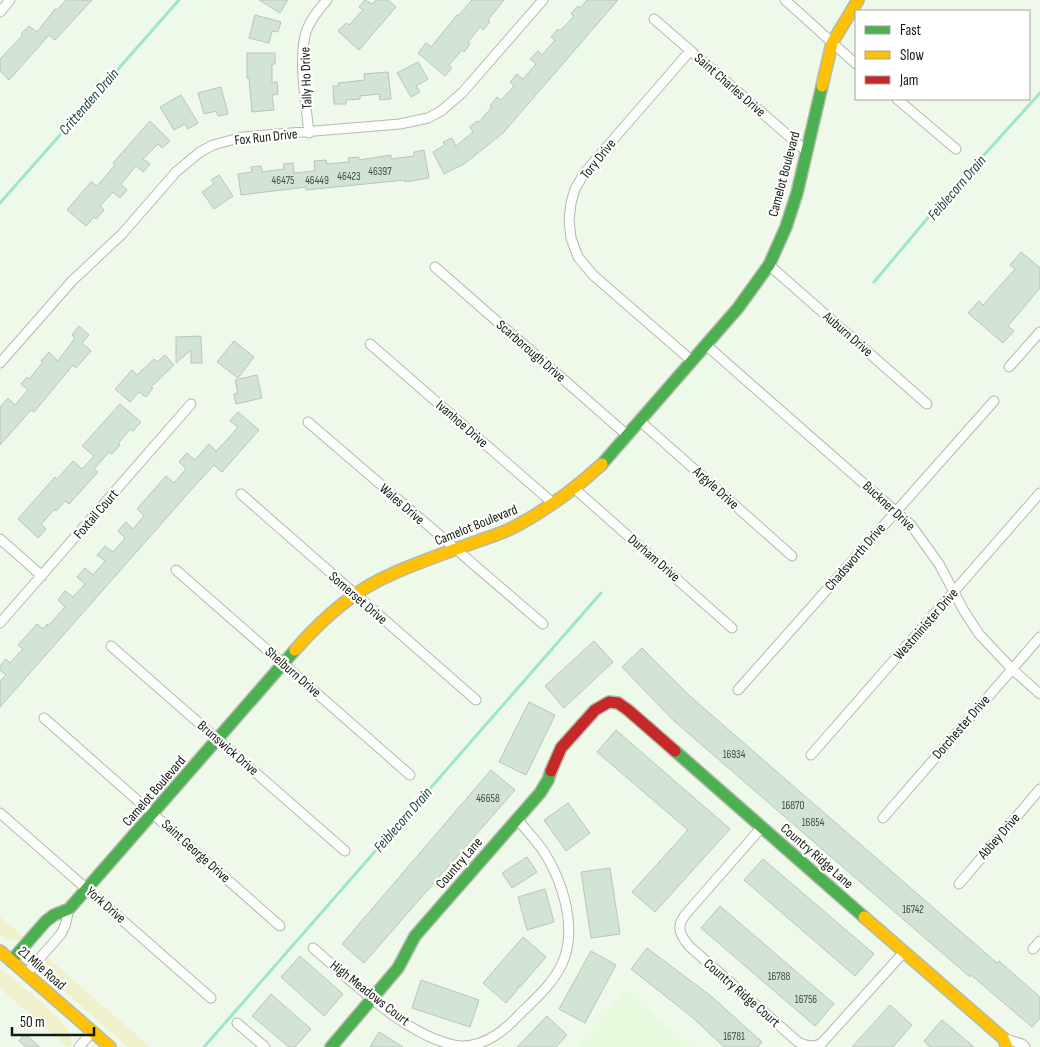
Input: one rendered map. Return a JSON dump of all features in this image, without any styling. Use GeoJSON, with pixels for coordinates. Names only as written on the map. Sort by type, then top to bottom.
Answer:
{"type":"FeatureCollection","features":[{"type":"Feature","properties":{"kind":"street"},"geometry":{"type":"LineString","coordinates":[[0,12],[10,0]]}},
{"type":"Feature","properties":{"kind":"street","name":"Tally Ho Drive"},"geometry":{"type":"LineString","coordinates":[[308,132],[302,58],[303,44],[312,19],[327,0]]}},
{"type":"Feature","properties":{"kind":"street","name":"Fox Run Drive"},"geometry":{"type":"LineString","coordinates":[[0,363],[72,281],[122,234],[187,162],[213,145],[226,141],[414,122],[428,118],[441,111],[462,93],[543,0]]}},
{"type":"Feature","properties":{"kind":"street"},"geometry":{"type":"LineString","coordinates":[[785,0],[855,63]]}},
{"type":"Feature","properties":{"kind":"street","name":"Camelot Boulevard"},"geometry":{"type":"LineString","coordinates":[[26,974],[61,934],[69,909],[219,740],[314,628],[333,611],[371,584],[391,574],[515,527],[575,489],[640,421],[738,308],[769,265],[786,226],[794,202],[832,43],[858,0]]}},
{"type":"Feature","properties":{"kind":"street","name":"Saint Charles Drive"},"geometry":{"type":"LineString","coordinates":[[654,19],[806,151]]}},
{"type":"Feature","properties":{"kind":"street","name":"Tory Drive"},"geometry":{"type":"LineString","coordinates":[[690,51],[585,172],[575,189],[569,220],[571,238],[578,257],[593,275],[692,361]]}},
{"type":"Feature","properties":{"kind":"street"},"geometry":{"type":"LineString","coordinates":[[898,100],[956,149]]}},
{"type":"Feature","properties":{"kind":"street","name":"Auburn Drive"},"geometry":{"type":"LineString","coordinates":[[769,265],[927,404]]}},
{"type":"Feature","properties":{"kind":"street","name":"Scarborough Drive"},"geometry":{"type":"LineString","coordinates":[[435,267],[627,435]]}},
{"type":"Feature","properties":{"kind":"street"},"geometry":{"type":"LineString","coordinates":[[1009,367],[1040,332]]}},
{"type":"Feature","properties":{"kind":"street","name":"Ivanhoe Drive"},"geometry":{"type":"LineString","coordinates":[[370,344],[554,504]]}},
{"type":"Feature","properties":{"kind":"street","name":"Buckner Drive"},"geometry":{"type":"LineString","coordinates":[[706,344],[911,525],[940,564],[979,634],[1012,669],[1040,694]]}},
{"type":"Feature","properties":{"kind":"street","name":"Chadsworth Drive"},"geometry":{"type":"LineString","coordinates":[[738,690],[994,401]]}},
{"type":"Feature","properties":{"kind":"street","name":"Foxtail Court"},"geometry":{"type":"LineString","coordinates":[[0,623],[191,404]]}},
{"type":"Feature","properties":{"kind":"street","name":"Argyle Drive"},"geometry":{"type":"LineString","coordinates":[[640,421],[792,556]]}},
{"type":"Feature","properties":{"kind":"street","name":"Wales Drive"},"geometry":{"type":"LineString","coordinates":[[308,422],[542,624]]}},
{"type":"Feature","properties":{"kind":"street","name":"Durham Drive"},"geometry":{"type":"LineString","coordinates":[[575,489],[732,628]]}},
{"type":"Feature","properties":{"kind":"street","name":"Westminister Drive"},"geometry":{"type":"LineString","coordinates":[[811,755],[1040,493]]}},
{"type":"Feature","properties":{"kind":"street","name":"Somerset Drive"},"geometry":{"type":"LineString","coordinates":[[241,494],[476,700]]}},
{"type":"Feature","properties":{"kind":"street"},"geometry":{"type":"LineString","coordinates":[[0,539],[42,576]]}},
{"type":"Feature","properties":{"kind":"street","name":"Shelburn Drive"},"geometry":{"type":"LineString","coordinates":[[176,570],[410,775]]}},
{"type":"Feature","properties":{"kind":"street","name":"Dorchester Drive"},"geometry":{"type":"LineString","coordinates":[[883,818],[1040,637]]}},
{"type":"Feature","properties":{"kind":"street","name":"Brunswick Drive"},"geometry":{"type":"LineString","coordinates":[[111,646],[345,851]]}},
{"type":"Feature","properties":{"kind":"street","name":"Country Lane"},"geometry":{"type":"LineString","coordinates":[[332,1047],[398,968],[415,936],[544,787],[561,748],[595,710],[609,702]]}},
{"type":"Feature","properties":{"kind":"street","name":"Country Ridge Lane"},"geometry":{"type":"LineString","coordinates":[[609,702],[618,703],[628,710],[1005,1043],[1022,1044],[1026,1047]]}},
{"type":"Feature","properties":{"kind":"street","name":"Saint George Drive"},"geometry":{"type":"LineString","coordinates":[[44,718],[280,926]]}},
{"type":"Feature","properties":{"kind":"street","name":"Abbey Drive"},"geometry":{"type":"LineString","coordinates":[[958,884],[1040,789]]}},
{"type":"Feature","properties":{"kind":"street","name":"York Drive"},"geometry":{"type":"LineString","coordinates":[[0,813],[211,998]]}},
{"type":"Feature","properties":{"kind":"street","name":"High Meadows Court"},"geometry":{"type":"LineString","coordinates":[[313,948],[405,1023],[421,1032],[448,1044],[469,1046],[488,1041],[499,1034],[546,988],[562,962],[567,948],[568,920],[559,883],[543,851],[517,819]]}},
{"type":"Feature","properties":{"kind":"street","name":"Country Ridge Court"},"geometry":{"type":"LineString","coordinates":[[761,828],[685,915],[680,922],[679,930],[689,946],[791,1035],[806,1046],[821,1044],[904,952]]}},
{"type":"Feature","properties":{"kind":"street","name":"Camelot Boulevard"},"geometry":{"type":"LineString","coordinates":[[11,960],[46,921],[54,915],[69,909]]}},
{"type":"Feature","properties":{"kind":"street"},"geometry":{"type":"LineString","coordinates":[[1033,949],[1040,941]]}},
{"type":"Feature","properties":{"kind":"street","name":"21 Mile Road"},"geometry":{"type":"LineString","coordinates":[[0,951],[110,1047]]}},
{"type":"Feature","properties":{"kind":"street"},"geometry":{"type":"LineString","coordinates":[[237,1023],[265,1047]]}},
{"type":"Feature","properties":{"kind":"street"},"geometry":{"type":"LineString","coordinates":[[79,1047],[92,1032]]}},
{"type":"Feature","properties":{"kind":"shaded area"},"geometry":{"type":"Polygon","coordinates":[[[0,917],[24,937],[12,940],[0,934],[0,917]]]}},
{"type":"Feature","properties":{"kind":"shaded area"},"geometry":{"type":"Polygon","coordinates":[[[48,958],[150,1047],[128,1047],[51,979],[45,965],[48,958]]]}},
{"type":"Feature","properties":{"kind":"shaded area"},"geometry":{"type":"Polygon","coordinates":[[[0,968],[60,1020],[71,1036],[72,1042],[70,1047],[65,1045],[0,988],[0,968]]]}},
{"type":"Feature","properties":{"kind":"shaded area"},"geometry":{"type":"Polygon","coordinates":[[[626,990],[691,1047],[576,1047],[626,990]]]}},
{"type":"Feature","properties":{"kind":"building"},"geometry":{"type":"Polygon","coordinates":[[[66,0],[92,0],[55,40],[49,35],[9,80],[0,71],[0,59],[29,26],[37,32],[55,9],[57,10],[66,0]]]}},
{"type":"Feature","properties":{"kind":"building"},"geometry":{"type":"Polygon","coordinates":[[[259,0],[288,0],[280,13],[259,0]]]}},
{"type":"Feature","properties":{"kind":"building"},"geometry":{"type":"Polygon","coordinates":[[[365,0],[372,4],[376,0],[388,0],[396,7],[359,50],[338,31],[346,23],[349,25],[363,10],[359,7],[365,0]]]}},
{"type":"Feature","properties":{"kind":"building"},"geometry":{"type":"Polygon","coordinates":[[[472,0],[504,0],[488,20],[490,22],[483,30],[480,27],[468,42],[470,44],[464,52],[462,50],[449,65],[452,68],[445,76],[418,53],[426,43],[431,47],[472,0]]]}},
{"type":"Feature","properties":{"kind":"building"},"geometry":{"type":"Polygon","coordinates":[[[587,0],[618,0],[503,133],[464,164],[444,174],[433,152],[445,145],[443,142],[452,138],[456,146],[473,132],[470,127],[477,121],[478,123],[492,107],[490,106],[497,97],[501,100],[514,86],[510,82],[517,74],[523,79],[536,64],[530,59],[538,51],[542,55],[555,40],[551,37],[558,29],[560,31],[574,16],[571,14],[578,6],[580,8],[587,0]]]}},
{"type":"Feature","properties":{"kind":"building"},"geometry":{"type":"Polygon","coordinates":[[[255,15],[281,22],[278,32],[272,31],[269,43],[249,38],[255,15]]]}},
{"type":"Feature","properties":{"kind":"building"},"geometry":{"type":"Polygon","coordinates":[[[247,53],[275,53],[275,64],[272,64],[272,83],[277,82],[278,94],[272,95],[274,110],[252,112],[249,78],[247,78],[247,53]]]}},
{"type":"Feature","properties":{"kind":"building"},"geometry":{"type":"Polygon","coordinates":[[[418,62],[428,79],[416,86],[420,92],[411,97],[397,73],[418,62]]]}},
{"type":"Feature","properties":{"kind":"building"},"geometry":{"type":"Polygon","coordinates":[[[388,72],[391,99],[380,100],[379,94],[360,96],[360,99],[346,100],[346,104],[334,104],[333,86],[339,86],[338,83],[365,80],[364,74],[388,72]]]}},
{"type":"Feature","properties":{"kind":"building"},"geometry":{"type":"Polygon","coordinates":[[[221,87],[228,114],[218,116],[216,111],[204,114],[198,93],[221,87]]]}},
{"type":"Feature","properties":{"kind":"building"},"geometry":{"type":"Polygon","coordinates":[[[181,95],[198,123],[188,129],[185,124],[174,130],[160,107],[181,95]]]}},
{"type":"Feature","properties":{"kind":"building"},"geometry":{"type":"Polygon","coordinates":[[[150,121],[170,141],[162,148],[158,144],[143,159],[150,164],[143,172],[136,166],[121,184],[127,190],[120,198],[113,192],[100,206],[104,210],[86,226],[67,210],[91,182],[97,186],[115,165],[113,163],[150,121]]]}},
{"type":"Feature","properties":{"kind":"building"},"geometry":{"type":"Polygon","coordinates":[[[424,150],[429,178],[405,182],[405,180],[306,190],[306,187],[241,195],[238,174],[252,172],[251,167],[261,166],[262,172],[284,169],[283,164],[293,163],[294,173],[315,171],[314,161],[326,160],[327,164],[349,162],[348,158],[359,157],[359,160],[391,155],[391,159],[414,156],[414,152],[424,150]]]}},
{"type":"Feature","properties":{"kind":"building"},"geometry":{"type":"Polygon","coordinates":[[[219,175],[233,196],[214,209],[202,192],[214,184],[211,180],[219,175]]]}},
{"type":"Feature","properties":{"kind":"building"},"geometry":{"type":"Polygon","coordinates":[[[1021,252],[1040,268],[1040,288],[1008,326],[1014,331],[1003,343],[968,313],[979,301],[983,305],[1015,269],[1010,265],[1021,252]]]}},
{"type":"Feature","properties":{"kind":"building"},"geometry":{"type":"Polygon","coordinates":[[[79,326],[89,335],[82,343],[91,351],[76,368],[73,365],[34,412],[31,410],[0,445],[0,407],[8,398],[15,405],[28,390],[21,384],[27,377],[29,379],[49,352],[58,361],[75,338],[72,335],[79,326]]]}},
{"type":"Feature","properties":{"kind":"building"},"geometry":{"type":"Polygon","coordinates":[[[201,336],[202,363],[191,363],[191,350],[176,363],[176,337],[201,336]]]}},
{"type":"Feature","properties":{"kind":"building"},"geometry":{"type":"Polygon","coordinates":[[[234,341],[254,357],[238,378],[217,362],[234,341]]]}},
{"type":"Feature","properties":{"kind":"building"},"geometry":{"type":"Polygon","coordinates":[[[165,355],[174,365],[151,387],[153,388],[146,397],[139,392],[130,402],[115,389],[132,370],[137,375],[154,359],[157,362],[165,355]]]}},
{"type":"Feature","properties":{"kind":"building"},"geometry":{"type":"Polygon","coordinates":[[[257,375],[262,398],[236,404],[234,394],[238,393],[235,380],[257,375]]]}},
{"type":"Feature","properties":{"kind":"building"},"geometry":{"type":"Polygon","coordinates":[[[120,404],[141,422],[133,431],[130,429],[112,454],[109,452],[94,469],[98,472],[69,504],[65,501],[41,524],[46,529],[38,538],[18,519],[55,477],[57,479],[73,461],[82,469],[94,456],[82,446],[120,404]]]}},
{"type":"Feature","properties":{"kind":"building"},"geometry":{"type":"Polygon","coordinates":[[[238,412],[259,430],[222,472],[214,465],[0,707],[0,681],[6,675],[0,670],[0,666],[6,659],[10,663],[23,649],[18,645],[37,624],[43,629],[47,624],[48,626],[65,607],[58,600],[65,591],[73,597],[85,584],[77,577],[85,568],[93,575],[105,561],[97,555],[105,546],[113,552],[125,538],[118,531],[126,522],[133,529],[144,516],[137,509],[166,476],[174,483],[186,469],[179,462],[187,453],[195,460],[209,444],[216,451],[225,442],[238,427],[230,421],[238,412]]]}},
{"type":"Feature","properties":{"kind":"building"},"geometry":{"type":"Polygon","coordinates":[[[594,641],[613,662],[564,708],[545,686],[594,641]]]}},
{"type":"Feature","properties":{"kind":"building"},"geometry":{"type":"Polygon","coordinates":[[[642,648],[692,698],[997,963],[999,961],[1040,997],[1040,1018],[1032,1027],[971,975],[970,977],[673,720],[622,667],[642,648]]]}},
{"type":"Feature","properties":{"kind":"building"},"geometry":{"type":"Polygon","coordinates":[[[529,702],[555,715],[526,775],[499,762],[529,702]]]}},
{"type":"Feature","properties":{"kind":"building"},"geometry":{"type":"Polygon","coordinates":[[[616,730],[730,829],[655,912],[632,892],[688,830],[597,752],[616,730]]]}},
{"type":"Feature","properties":{"kind":"building"},"geometry":{"type":"Polygon","coordinates":[[[491,770],[515,790],[364,963],[342,944],[491,770]]]}},
{"type":"Feature","properties":{"kind":"building"},"geometry":{"type":"Polygon","coordinates":[[[568,803],[590,833],[566,851],[544,820],[568,803]]]}},
{"type":"Feature","properties":{"kind":"building"},"geometry":{"type":"Polygon","coordinates":[[[527,857],[537,872],[512,888],[502,873],[527,857]]]}},
{"type":"Feature","properties":{"kind":"building"},"geometry":{"type":"Polygon","coordinates":[[[763,859],[874,954],[855,976],[744,880],[763,859]]]}},
{"type":"Feature","properties":{"kind":"building"},"geometry":{"type":"Polygon","coordinates":[[[610,868],[620,934],[591,938],[581,872],[610,868]]]}},
{"type":"Feature","properties":{"kind":"building"},"geometry":{"type":"Polygon","coordinates":[[[545,889],[554,922],[527,930],[518,897],[545,889]]]}},
{"type":"Feature","properties":{"kind":"building"},"geometry":{"type":"Polygon","coordinates":[[[720,906],[834,1004],[815,1026],[701,928],[720,906]]]}},
{"type":"Feature","properties":{"kind":"building"},"geometry":{"type":"Polygon","coordinates":[[[523,937],[546,957],[520,987],[518,986],[518,989],[506,1003],[483,983],[523,937]]]}},
{"type":"Feature","properties":{"kind":"building"},"geometry":{"type":"Polygon","coordinates":[[[647,948],[711,996],[762,1042],[758,1047],[724,1047],[692,1017],[631,969],[647,948]]]}},
{"type":"Feature","properties":{"kind":"building"},"geometry":{"type":"Polygon","coordinates":[[[591,951],[616,965],[585,1023],[559,1009],[591,951]]]}},
{"type":"Feature","properties":{"kind":"building"},"geometry":{"type":"Polygon","coordinates":[[[300,956],[343,994],[324,1016],[281,977],[300,956]]]}},
{"type":"Feature","properties":{"kind":"building"},"geometry":{"type":"Polygon","coordinates":[[[421,980],[479,1000],[470,1027],[412,1008],[421,980]]]}},
{"type":"Feature","properties":{"kind":"building"},"geometry":{"type":"Polygon","coordinates":[[[271,994],[311,1029],[295,1047],[289,1047],[252,1016],[271,994]]]}},
{"type":"Feature","properties":{"kind":"building"},"geometry":{"type":"Polygon","coordinates":[[[890,1005],[912,1025],[893,1047],[852,1047],[890,1005]]]}},
{"type":"Feature","properties":{"kind":"building"},"geometry":{"type":"Polygon","coordinates":[[[547,1016],[567,1035],[556,1047],[517,1047],[547,1016]]]}},
{"type":"Feature","properties":{"kind":"building"},"geometry":{"type":"Polygon","coordinates":[[[942,1020],[974,1047],[930,1047],[924,1041],[942,1020]]]}},
{"type":"Feature","properties":{"kind":"building"},"geometry":{"type":"Polygon","coordinates":[[[379,1032],[403,1047],[370,1047],[379,1032]]]}},
{"type":"Feature","properties":{"kind":"building"},"geometry":{"type":"Polygon","coordinates":[[[25,1034],[40,1047],[26,1047],[19,1041],[25,1034]]]}},
{"type":"Feature","properties":{"kind":"waterway","name":"Crittenden Drain"},"geometry":{"type":"LineString","coordinates":[[0,203],[179,0]]}},
{"type":"Feature","properties":{"kind":"waterway","name":"Feiblecorn Drain"},"geometry":{"type":"LineString","coordinates":[[874,282],[937,207],[1040,93]]}},
{"type":"Feature","properties":{"kind":"waterway","name":"Feiblecorn Drain"},"geometry":{"type":"LineString","coordinates":[[204,1047],[601,593]]}},
{"type":"Feature","properties":{"kind":"traffic: fast"},"geometry":{"type":"LineString","coordinates":[[602,464],[738,308],[769,265],[786,227],[797,193],[822,86]]}},
{"type":"Feature","properties":{"kind":"traffic: fast"},"geometry":{"type":"LineString","coordinates":[[11,961],[46,921],[54,915],[69,909],[295,650]]}},
{"type":"Feature","properties":{"kind":"traffic: fast"},"geometry":{"type":"LineString","coordinates":[[675,751],[864,917]]}},
{"type":"Feature","properties":{"kind":"traffic: fast"},"geometry":{"type":"LineString","coordinates":[[331,1047],[398,968],[415,936],[540,793],[551,771]]}},
{"type":"Feature","properties":{"kind":"traffic: slow"},"geometry":{"type":"LineString","coordinates":[[822,86],[832,43],[858,0]]}},
{"type":"Feature","properties":{"kind":"traffic: slow"},"geometry":{"type":"LineString","coordinates":[[295,650],[339,606],[365,588],[403,569],[516,526],[561,498],[602,464]]}},
{"type":"Feature","properties":{"kind":"traffic: slow"},"geometry":{"type":"LineString","coordinates":[[864,917],[1003,1038],[1007,1047]]}},
{"type":"Feature","properties":{"kind":"traffic: slow"},"geometry":{"type":"LineString","coordinates":[[0,951],[110,1047]]}},
{"type":"Feature","properties":{"kind":"traffic: jam"},"geometry":{"type":"LineString","coordinates":[[551,771],[561,748],[595,710],[609,702],[618,703],[628,710],[675,751]]}}]}
